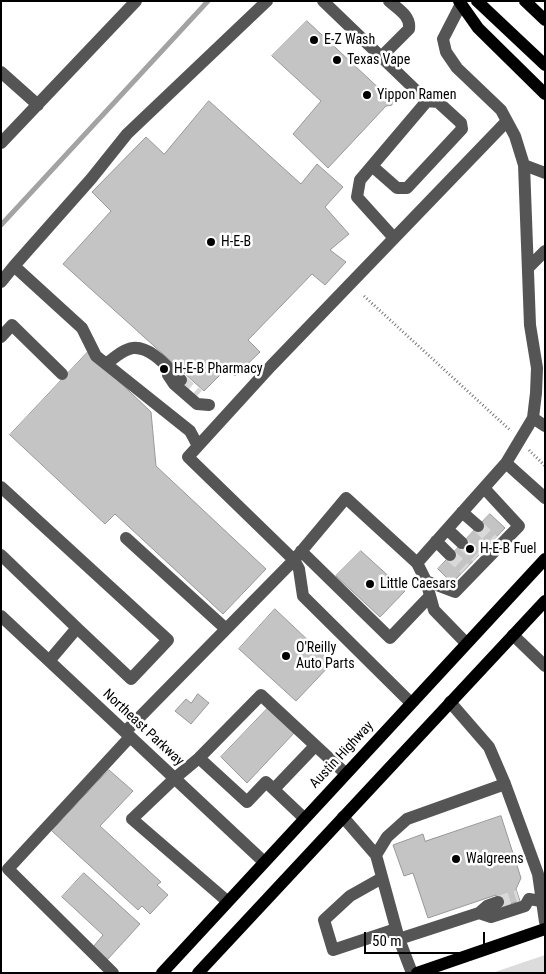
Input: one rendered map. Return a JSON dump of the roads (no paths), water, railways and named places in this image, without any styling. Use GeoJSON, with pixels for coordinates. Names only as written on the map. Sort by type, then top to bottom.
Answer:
{"type":"FeatureCollection","features":[{"type":"Feature","properties":{"kind":"main road"},"geometry":{"type":"LineString","coordinates":[[477,1],[545,65]]}},
{"type":"Feature","properties":{"kind":"main road"},"geometry":{"type":"LineString","coordinates":[[524,1],[545,20]]}},
{"type":"Feature","properties":{"kind":"main road"},"geometry":{"type":"LineString","coordinates":[[460,3],[478,28],[545,94]]}},
{"type":"Feature","properties":{"kind":"main road","name":"Austin Highway"},"geometry":{"type":"LineString","coordinates":[[162,973],[263,861],[545,559]]}},
{"type":"Feature","properties":{"kind":"main road"},"geometry":{"type":"LineString","coordinates":[[198,973],[545,601]]}},
{"type":"Feature","properties":{"kind":"main road"},"geometry":{"type":"LineString","coordinates":[[417,973],[545,929]]}},
{"type":"Feature","properties":{"kind":"street"},"geometry":{"type":"LineString","coordinates":[[1,144],[136,1]]}},
{"type":"Feature","properties":{"kind":"street"},"geometry":{"type":"LineString","coordinates":[[1,282],[127,134],[267,1]]}},
{"type":"Feature","properties":{"kind":"street"},"geometry":{"type":"LineString","coordinates":[[323,1],[428,101],[438,102],[460,123],[462,129],[407,188],[397,188],[372,166]]}},
{"type":"Feature","properties":{"kind":"street"},"geometry":{"type":"LineString","coordinates":[[381,57],[409,29],[410,23],[408,18],[389,1]]}},
{"type":"Feature","properties":{"kind":"street"},"geometry":{"type":"LineString","coordinates":[[417,562],[506,463],[533,418],[539,346],[530,325],[524,166],[515,136],[501,110],[457,68],[446,52],[443,39],[460,3]]}},
{"type":"Feature","properties":{"kind":"street"},"geometry":{"type":"LineString","coordinates":[[1,72],[38,104]]}},
{"type":"Feature","properties":{"kind":"street"},"geometry":{"type":"LineString","coordinates":[[394,238],[357,197],[360,180],[428,101]]}},
{"type":"Feature","properties":{"kind":"street"},"geometry":{"type":"LineString","coordinates":[[430,596],[390,638],[188,457],[507,121]]}},
{"type":"Feature","properties":{"kind":"street"},"geometry":{"type":"LineString","coordinates":[[524,166],[545,173]]}},
{"type":"Feature","properties":{"kind":"street"},"geometry":{"type":"LineString","coordinates":[[528,268],[545,251]]}},
{"type":"Feature","properties":{"kind":"street"},"geometry":{"type":"LineString","coordinates":[[14,266],[82,328],[96,356],[190,432],[198,446]]}},
{"type":"Feature","properties":{"kind":"street"},"geometry":{"type":"LineString","coordinates":[[1,337],[12,325],[62,374]]}},
{"type":"Feature","properties":{"kind":"street"},"geometry":{"type":"LineString","coordinates":[[106,364],[122,352],[132,348],[139,348],[148,352],[181,380]]}},
{"type":"Feature","properties":{"kind":"street"},"geometry":{"type":"LineString","coordinates":[[166,366],[169,379],[179,389],[197,404],[208,405]]}},
{"type":"Feature","properties":{"kind":"street"},"geometry":{"type":"LineString","coordinates":[[198,395],[223,419]]}},
{"type":"Feature","properties":{"kind":"street"},"geometry":{"type":"LineString","coordinates":[[533,418],[545,426]]}},
{"type":"Feature","properties":{"kind":"street"},"geometry":{"type":"LineString","coordinates":[[506,463],[545,498]]}},
{"type":"Feature","properties":{"kind":"street"},"geometry":{"type":"LineString","coordinates":[[1,487],[168,640],[132,679],[1,555]]}},
{"type":"Feature","properties":{"kind":"street"},"geometry":{"type":"LineString","coordinates":[[426,581],[455,592],[468,572],[496,544],[519,526],[484,488]]}},
{"type":"Feature","properties":{"kind":"street"},"geometry":{"type":"LineString","coordinates":[[112,973],[8,869],[128,734],[297,555],[346,498],[417,562],[426,581],[434,610],[466,644]]}},
{"type":"Feature","properties":{"kind":"street"},"geometry":{"type":"LineString","coordinates":[[462,512],[478,526]]}},
{"type":"Feature","properties":{"kind":"street"},"geometry":{"type":"LineString","coordinates":[[447,529],[462,543]]}},
{"type":"Feature","properties":{"kind":"street"},"geometry":{"type":"LineString","coordinates":[[126,538],[226,629]]}},
{"type":"Feature","properties":{"kind":"street"},"geometry":{"type":"LineString","coordinates":[[436,541],[450,555]]}},
{"type":"Feature","properties":{"kind":"street"},"geometry":{"type":"LineString","coordinates":[[297,555],[302,596],[412,703]]}},
{"type":"Feature","properties":{"kind":"street","name":"Northeast Parkway"},"geometry":{"type":"LineString","coordinates":[[1,616],[263,861]]}},
{"type":"Feature","properties":{"kind":"street"},"geometry":{"type":"LineString","coordinates":[[49,661],[77,628]]}},
{"type":"Feature","properties":{"kind":"street"},"geometry":{"type":"LineString","coordinates":[[513,636],[543,662]]}},
{"type":"Feature","properties":{"kind":"street"},"geometry":{"type":"LineString","coordinates":[[227,901],[132,819],[199,758],[261,695],[345,773]]}},
{"type":"Feature","properties":{"kind":"street"},"geometry":{"type":"LineString","coordinates":[[450,702],[489,747],[506,784],[538,874],[525,906],[491,917],[479,913]]}},
{"type":"Feature","properties":{"kind":"street"},"geometry":{"type":"LineString","coordinates":[[274,789],[315,746]]}},
{"type":"Feature","properties":{"kind":"street"},"geometry":{"type":"LineString","coordinates":[[199,758],[247,802],[266,782],[304,818]]}},
{"type":"Feature","properties":{"kind":"street"},"geometry":{"type":"LineString","coordinates":[[376,855],[387,837],[407,819],[506,784]]}},
{"type":"Feature","properties":{"kind":"street"},"geometry":{"type":"LineString","coordinates":[[343,817],[376,855],[398,934],[412,973]]}},
{"type":"Feature","properties":{"kind":"street"},"geometry":{"type":"LineString","coordinates":[[382,878],[350,896],[324,920],[333,950],[479,913],[487,906],[498,902]]}},
{"type":"Feature","properties":{"kind":"street"},"geometry":{"type":"LineString","coordinates":[[529,898],[545,922]]}},
{"type":"Feature","properties":{"kind":"waterway"},"geometry":{"type":"LineString","coordinates":[[1,225],[208,1]]}},
{"type":"Feature","properties":{"kind":"tunnel"},"geometry":{"type":"LineString","coordinates":[[181,380],[198,395]]}},
{"type":"Feature","properties":{"kind":"tunnel"},"geometry":{"type":"LineString","coordinates":[[478,526],[493,541]]}},
{"type":"Feature","properties":{"kind":"tunnel"},"geometry":{"type":"LineString","coordinates":[[462,543],[477,557]]}},
{"type":"Feature","properties":{"kind":"tunnel"},"geometry":{"type":"LineString","coordinates":[[450,555],[465,569]]}},
{"type":"Feature","properties":{"kind":"tunnel"},"geometry":{"type":"LineString","coordinates":[[498,902],[518,896]]}},
{"type":"Feature","properties":{"kind":"place","name":"E-Z Wash"},"geometry":{"type":"Point","coordinates":[314,40]}},
{"type":"Feature","properties":{"kind":"place","name":"Texas Vape"},"geometry":{"type":"Point","coordinates":[337,60]}},
{"type":"Feature","properties":{"kind":"place","name":"Yippon Ramen"},"geometry":{"type":"Point","coordinates":[367,95]}},
{"type":"Feature","properties":{"kind":"place","name":"H-E-B"},"geometry":{"type":"Point","coordinates":[211,242]}},
{"type":"Feature","properties":{"kind":"place","name":"H-E-B Pharmacy"},"geometry":{"type":"Point","coordinates":[164,369]}},
{"type":"Feature","properties":{"kind":"place","name":"H-E-B Fuel"},"geometry":{"type":"Point","coordinates":[470,549]}},
{"type":"Feature","properties":{"kind":"place","name":"Little Caesars"},"geometry":{"type":"Point","coordinates":[370,584]}},
{"type":"Feature","properties":{"kind":"place","name":"O'Reilly Auto Parts"},"geometry":{"type":"Point","coordinates":[286,656]}},
{"type":"Feature","properties":{"kind":"place","name":"Walgreens"},"geometry":{"type":"Point","coordinates":[456,859]}}]}
